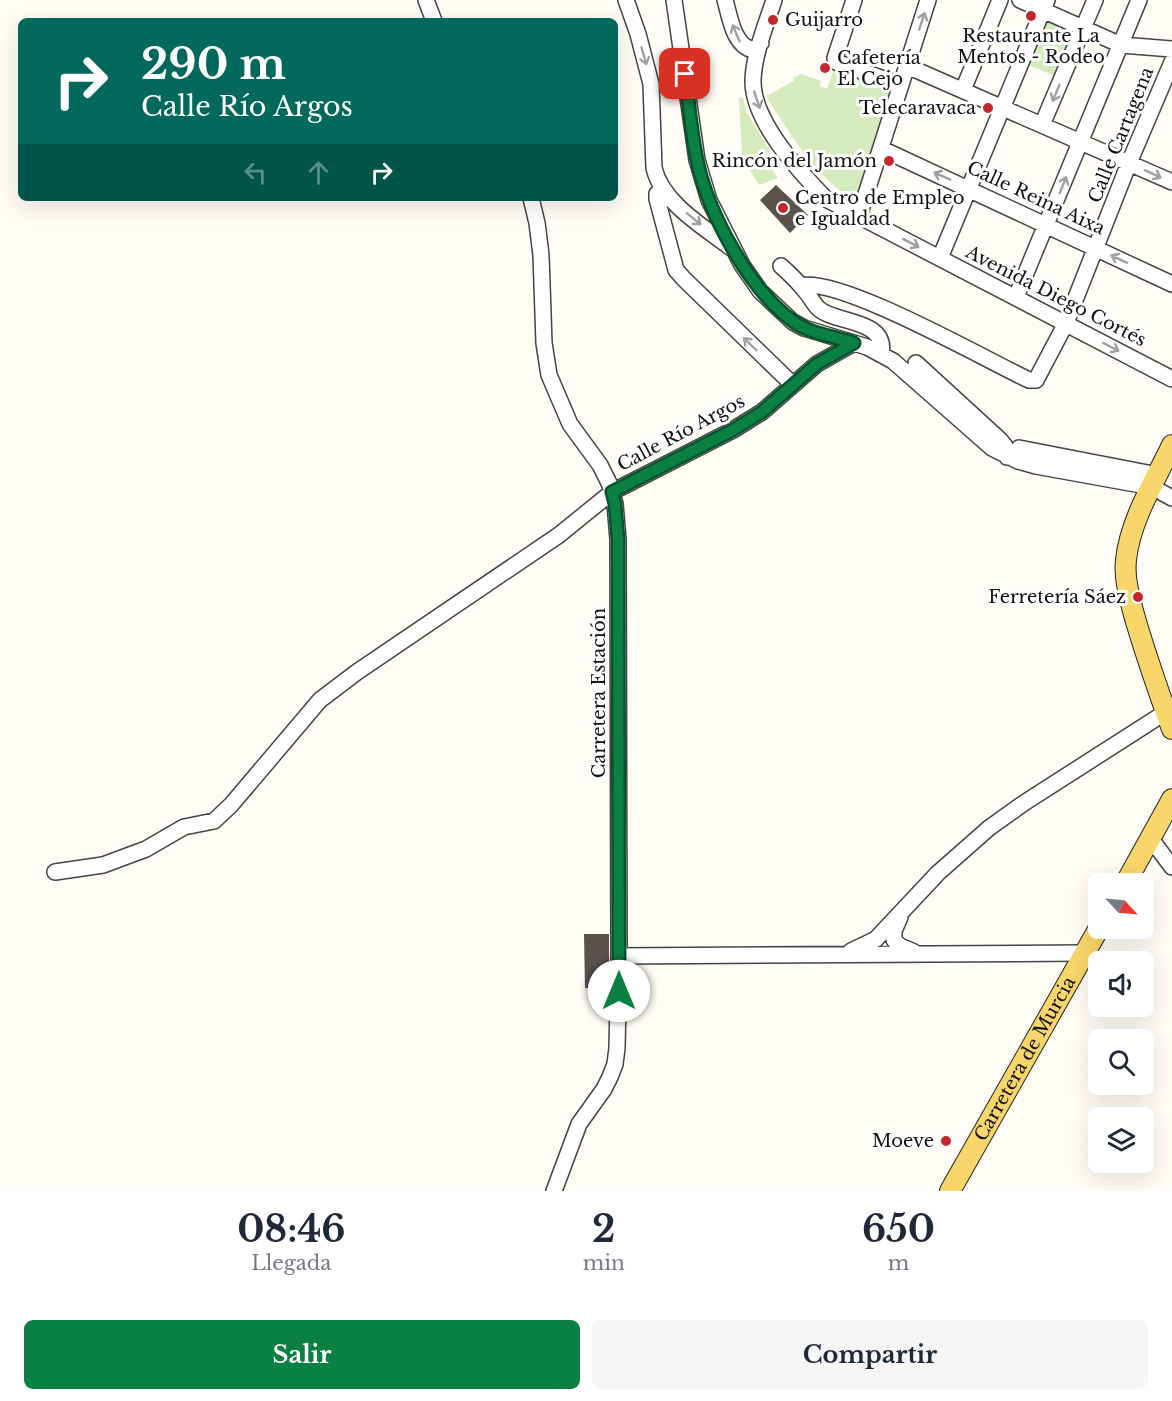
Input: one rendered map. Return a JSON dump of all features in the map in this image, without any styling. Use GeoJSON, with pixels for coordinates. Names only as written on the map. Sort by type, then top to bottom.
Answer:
{"type":"FeatureCollection","features":[{"type":"Feature","properties":{"kind":"main road"},"geometry":{"type":"LineString","coordinates":[[1169,721],[1141,639],[1127,579],[1126,562],[1129,544],[1172,445]]}},
{"type":"Feature","properties":{"kind":"main road"},"geometry":{"type":"LineString","coordinates":[[1131,873],[1172,799]]}},
{"type":"Feature","properties":{"kind":"main road","name":"Carretera de Murcia"},"geometry":{"type":"LineString","coordinates":[[950,1191],[1093,939]]}},
{"type":"Feature","properties":{"kind":"street"},"geometry":{"type":"LineString","coordinates":[[426,0],[433,18]]}},
{"type":"Feature","properties":{"kind":"street"},"geometry":{"type":"LineString","coordinates":[[626,0],[651,84],[654,168],[657,180],[674,202],[735,252]]}},
{"type":"Feature","properties":{"kind":"street"},"geometry":{"type":"LineString","coordinates":[[674,0],[697,160],[709,200],[742,266],[760,291],[793,322],[804,328],[881,354],[910,374],[992,448],[1013,453],[1055,470],[1155,481],[1172,498]]}},
{"type":"Feature","properties":{"kind":"street"},"geometry":{"type":"LineString","coordinates":[[725,0],[736,36],[741,44],[753,50],[761,43]]}},
{"type":"Feature","properties":{"kind":"street","name":"Avenida Diego Cortés"},"geometry":{"type":"LineString","coordinates":[[774,0],[754,66],[754,92],[768,126],[794,166],[820,193],[834,203],[1172,379]]}},
{"type":"Feature","properties":{"kind":"street"},"geometry":{"type":"LineString","coordinates":[[854,0],[835,57],[836,62],[901,85]]}},
{"type":"Feature","properties":{"kind":"street"},"geometry":{"type":"LineString","coordinates":[[859,216],[928,0]]}},
{"type":"Feature","properties":{"kind":"street"},"geometry":{"type":"LineString","coordinates":[[963,90],[1000,0]]}},
{"type":"Feature","properties":{"kind":"street"},"geometry":{"type":"LineString","coordinates":[[1020,0],[1045,5],[1083,29],[1121,45],[1172,49]]}},
{"type":"Feature","properties":{"kind":"street"},"geometry":{"type":"LineString","coordinates":[[1042,125],[1095,0]]}},
{"type":"Feature","properties":{"kind":"street"},"geometry":{"type":"LineString","coordinates":[[1016,297],[1139,0]]}},
{"type":"Feature","properties":{"kind":"street"},"geometry":{"type":"LineString","coordinates":[[940,258],[1045,5]]}},
{"type":"Feature","properties":{"kind":"street","name":"Calle Cartagena"},"geometry":{"type":"LineString","coordinates":[[801,286],[821,286],[849,295],[914,322],[1029,380],[1036,380],[1066,323],[1129,163],[1172,62]]}},
{"type":"Feature","properties":{"kind":"street"},"geometry":{"type":"LineString","coordinates":[[907,66],[1172,182]]}},
{"type":"Feature","properties":{"kind":"street","name":"Calle Reina Aixa"},"geometry":{"type":"LineString","coordinates":[[882,149],[1172,284]]}},
{"type":"Feature","properties":{"kind":"street"},"geometry":{"type":"LineString","coordinates":[[664,192],[659,192],[657,200],[676,270],[792,384]]}},
{"type":"Feature","properties":{"kind":"street","name":"Carretera Estación"},"geometry":{"type":"LineString","coordinates":[[532,201],[538,234],[544,343],[549,375],[570,424],[600,465],[612,492],[618,539],[619,1009],[615,1064],[604,1089],[579,1124],[554,1191]]}},
{"type":"Feature","properties":{"kind":"street"},"geometry":{"type":"LineString","coordinates":[[781,266],[820,310],[873,330],[881,342],[881,354]]}},
{"type":"Feature","properties":{"kind":"street","name":"Calle Río Argos"},"geometry":{"type":"LineString","coordinates":[[55,872],[103,865],[146,849],[184,827],[214,821],[231,805],[320,700],[357,672],[559,535],[612,492],[733,430],[762,412],[817,364],[854,343]]}},
{"type":"Feature","properties":{"kind":"street"},"geometry":{"type":"LineString","coordinates":[[916,363],[1013,453]]}},
{"type":"Feature","properties":{"kind":"street"},"geometry":{"type":"LineString","coordinates":[[837,955],[869,944],[876,939],[938,873],[989,828],[1024,803],[1169,721]]}},
{"type":"Feature","properties":{"kind":"street"},"geometry":{"type":"LineString","coordinates":[[1151,839],[1172,867]]}},
{"type":"Feature","properties":{"kind":"street"},"geometry":{"type":"LineString","coordinates":[[904,910],[894,931],[894,940],[906,949],[921,954]]}},
{"type":"Feature","properties":{"kind":"street"},"geometry":{"type":"LineString","coordinates":[[619,956],[1086,953]]}},
{"type":"Feature","properties":{"kind":"green space"},"geometry":{"type":"Polygon","coordinates":[[[1047,18],[1075,30],[1055,76],[1028,65],[1047,18]]]}},
{"type":"Feature","properties":{"kind":"green space"},"geometry":{"type":"Polygon","coordinates":[[[834,69],[894,88],[858,203],[843,193],[817,169],[795,141],[766,96],[794,81],[793,78],[801,74],[821,81],[820,86],[827,89],[834,69]]]}},
{"type":"Feature","properties":{"kind":"green space"},"geometry":{"type":"Polygon","coordinates":[[[743,97],[746,111],[770,151],[763,156],[778,178],[759,185],[742,157],[739,98],[743,97]]]}},
{"type":"Feature","properties":{"kind":"building","name":"Centro de Empleo e Igualdad"},"geometry":{"type":"Polygon","coordinates":[[[776,185],[808,215],[790,233],[760,200],[776,185]]]}},
{"type":"Feature","properties":{"kind":"building"},"geometry":{"type":"Polygon","coordinates":[[[584,934],[609,934],[609,989],[585,988],[584,934]]]}},
{"type":"Feature","properties":{"kind":"place","name":"Restaurante La Mentos - Rodeo"},"geometry":{"type":"Point","coordinates":[1031,16]}},
{"type":"Feature","properties":{"kind":"place","name":"Guijarro"},"geometry":{"type":"Point","coordinates":[773,20]}},
{"type":"Feature","properties":{"kind":"place","name":"Cafetería El Cejo"},"geometry":{"type":"Point","coordinates":[825,68]}},
{"type":"Feature","properties":{"kind":"place","name":"Telecaravaca"},"geometry":{"type":"Point","coordinates":[988,108]}},
{"type":"Feature","properties":{"kind":"place","name":"Rincón del Jamón"},"geometry":{"type":"Point","coordinates":[889,161]}},
{"type":"Feature","properties":{"kind":"place","name":"Centro de Empleo e Igualdad"},"geometry":{"type":"Point","coordinates":[783,208]}},
{"type":"Feature","properties":{"kind":"place","name":"Ferretería Sáez"},"geometry":{"type":"Point","coordinates":[1138,597]}},
{"type":"Feature","properties":{"kind":"place","name":"Moeve"},"geometry":{"type":"Point","coordinates":[946,1141]}},
{"type":"Feature","properties":{"kind":"route"},"geometry":{"type":"LineString","coordinates":[[619,991],[619,581],[618,539],[612,492],[733,430],[762,412],[817,364],[854,343],[804,328],[793,322],[760,291],[742,266],[709,200],[702,180],[685,74]]}}]}
